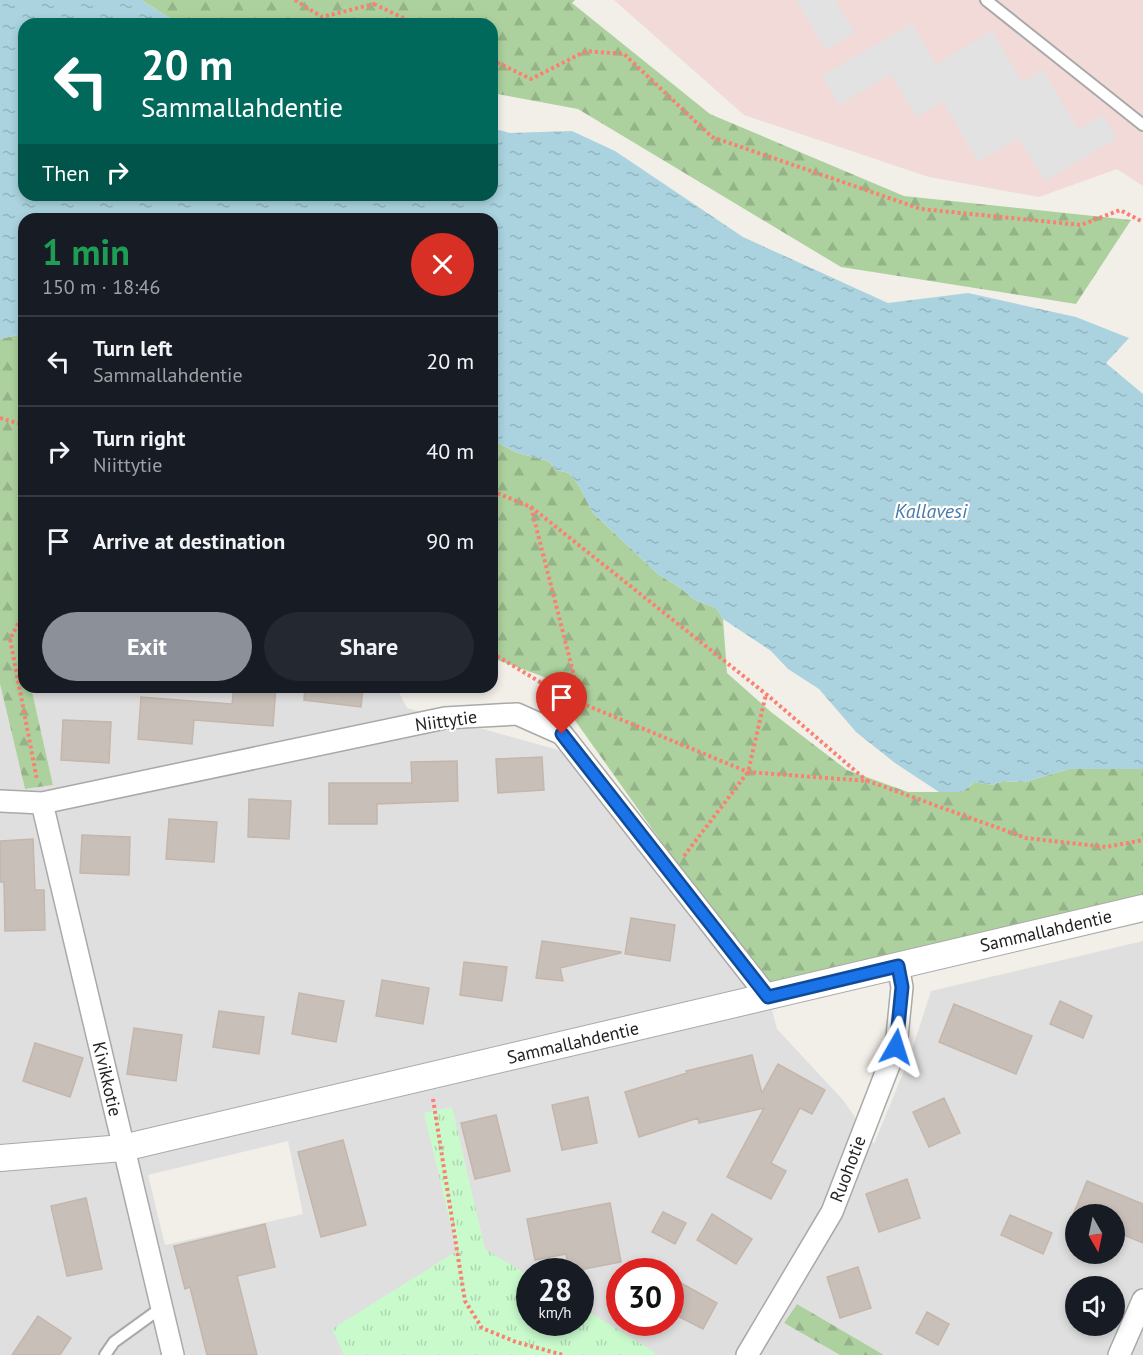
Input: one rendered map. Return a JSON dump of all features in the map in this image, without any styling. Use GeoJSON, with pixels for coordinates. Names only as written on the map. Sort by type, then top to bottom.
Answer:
{"type":"FeatureCollection","features":[{"type":"Feature","properties":{"kind":"street","name":"Niittytie"},"geometry":{"type":"LineString","coordinates":[[0,801],[42,803],[445,718],[517,714],[562,734],[768,997]]}},
{"type":"Feature","properties":{"kind":"street","name":"Kivikkotie"},"geometry":{"type":"LineString","coordinates":[[42,803],[173,1355]]}},
{"type":"Feature","properties":{"kind":"street","name":"Sammallahdentie"},"geometry":{"type":"LineString","coordinates":[[0,1158],[123,1149],[1143,908]]}},
{"type":"Feature","properties":{"kind":"street","name":"Ruohotie"},"geometry":{"type":"LineString","coordinates":[[747,1355],[832,1212],[896,1047],[902,987],[898,966]]}},
{"type":"Feature","properties":{"kind":"street"},"geometry":{"type":"LineString","coordinates":[[1119,1355],[1143,1300]]}},
{"type":"Feature","properties":{"kind":"lane"},"geometry":{"type":"LineString","coordinates":[[986,0],[1143,125]]}},
{"type":"Feature","properties":{"kind":"lane"},"geometry":{"type":"LineString","coordinates":[[105,1355],[114,1342],[161,1308]]}},
{"type":"Feature","properties":{"kind":"path"},"geometry":{"type":"LineString","coordinates":[[295,0],[322,17],[375,2],[405,18]]}},
{"type":"Feature","properties":{"kind":"path"},"geometry":{"type":"LineString","coordinates":[[498,63],[531,79],[586,51],[624,54],[712,137],[921,209],[1082,225],[1120,210],[1143,222]]}},
{"type":"Feature","properties":{"kind":"path"},"geometry":{"type":"LineString","coordinates":[[0,418],[18,423]]}},
{"type":"Feature","properties":{"kind":"path"},"geometry":{"type":"LineString","coordinates":[[498,493],[531,507],[766,694],[868,781]]}},
{"type":"Feature","properties":{"kind":"path"},"geometry":{"type":"LineString","coordinates":[[531,507],[581,703]]}},
{"type":"Feature","properties":{"kind":"path"},"geometry":{"type":"LineString","coordinates":[[18,624],[10,639],[18,680]]}},
{"type":"Feature","properties":{"kind":"path"},"geometry":{"type":"LineString","coordinates":[[498,657],[581,703],[748,772],[868,781],[1026,838],[1106,847],[1143,840]]}},
{"type":"Feature","properties":{"kind":"path"},"geometry":{"type":"LineString","coordinates":[[21,693],[42,803]]}},
{"type":"Feature","properties":{"kind":"path"},"geometry":{"type":"LineString","coordinates":[[671,873],[748,772],[766,694]]}},
{"type":"Feature","properties":{"kind":"path"},"geometry":{"type":"LineString","coordinates":[[433,1095],[465,1301],[482,1328],[516,1342],[563,1355]]}},
{"type":"Feature","properties":{"kind":"shaded area"},"geometry":{"type":"Polygon","coordinates":[[[614,0],[1143,0],[1143,186],[1117,169],[1039,197],[929,177],[744,115],[614,0]]]}},
{"type":"Feature","properties":{"kind":"shaded area"},"geometry":{"type":"Polygon","coordinates":[[[796,0],[835,0],[855,33],[826,50],[796,0]]]}},
{"type":"Feature","properties":{"kind":"shaded area"},"geometry":{"type":"Polygon","coordinates":[[[912,23],[936,64],[992,31],[1022,82],[1043,70],[1078,129],[1103,115],[1117,138],[1045,181],[1018,138],[978,162],[943,102],[916,117],[891,74],[839,105],[822,76],[912,23]]]}},
{"type":"Feature","properties":{"kind":"shaded area"},"geometry":{"type":"Polygon","coordinates":[[[0,684],[25,789],[53,785],[32,693],[399,693],[407,708],[562,751],[767,990],[777,1029],[843,1100],[874,1144],[910,1056],[931,991],[1143,941],[1143,1355],[884,1355],[797,1304],[784,1323],[840,1355],[0,1355],[0,684]],[[288,1141],[148,1175],[165,1245],[303,1214],[288,1141]]]}},
{"type":"Feature","properties":{"kind":"green space"},"geometry":{"type":"Polygon","coordinates":[[[141,0],[575,0],[572,3],[710,114],[904,196],[1131,220],[1076,304],[841,267],[578,109],[498,94],[498,18],[170,18],[141,0]]]}},
{"type":"Feature","properties":{"kind":"green space"},"geometry":{"type":"Polygon","coordinates":[[[18,335],[18,693],[32,693],[53,785],[25,789],[0,684],[0,339],[18,335]]]}},
{"type":"Feature","properties":{"kind":"green space"},"geometry":{"type":"Polygon","coordinates":[[[498,443],[518,453],[548,461],[556,470],[569,473],[578,484],[593,513],[659,575],[695,600],[716,608],[723,619],[727,673],[771,712],[847,770],[908,792],[962,792],[975,782],[992,785],[1003,781],[1024,782],[1069,769],[1143,769],[1143,898],[767,990],[544,677],[498,660],[498,443]]]}},
{"type":"Feature","properties":{"kind":"green space"},"geometry":{"type":"Polygon","coordinates":[[[452,1107],[485,1249],[516,1268],[516,1336],[594,1336],[594,1315],[606,1322],[606,1336],[628,1336],[659,1355],[344,1355],[332,1329],[457,1251],[424,1113],[452,1107]]]}},
{"type":"Feature","properties":{"kind":"green space"},"geometry":{"type":"Polygon","coordinates":[[[797,1304],[884,1355],[840,1355],[784,1323],[797,1304]]]}},
{"type":"Feature","properties":{"kind":"water","name":"Kallavesi"},"geometry":{"type":"Polygon","coordinates":[[[0,0],[141,0],[170,18],[18,18],[18,201],[498,201],[498,130],[510,133],[572,131],[615,151],[743,237],[888,303],[968,293],[1076,317],[1129,338],[1106,363],[1143,394],[1143,769],[1069,769],[1024,782],[1003,781],[992,785],[975,782],[962,792],[939,792],[895,763],[856,732],[819,689],[788,669],[771,651],[723,619],[716,608],[695,600],[659,575],[593,513],[578,484],[569,473],[556,470],[548,461],[518,453],[498,443],[498,213],[18,213],[18,335],[0,339],[0,0]]]}},
{"type":"Feature","properties":{"kind":"building"},"geometry":{"type":"Polygon","coordinates":[[[233,693],[276,693],[273,726],[194,720],[192,744],[138,739],[141,697],[232,704],[233,693]]]}},
{"type":"Feature","properties":{"kind":"building"},"geometry":{"type":"Polygon","coordinates":[[[305,693],[362,693],[361,707],[304,700],[305,693]]]}},
{"type":"Feature","properties":{"kind":"building"},"geometry":{"type":"Polygon","coordinates":[[[63,720],[111,722],[109,763],[61,760],[63,720]]]}},
{"type":"Feature","properties":{"kind":"building"},"geometry":{"type":"Polygon","coordinates":[[[542,757],[544,790],[498,793],[496,759],[542,757]]]}},
{"type":"Feature","properties":{"kind":"building"},"geometry":{"type":"Polygon","coordinates":[[[457,761],[458,801],[377,804],[377,824],[329,824],[329,783],[412,783],[411,762],[457,761]]]}},
{"type":"Feature","properties":{"kind":"building"},"geometry":{"type":"Polygon","coordinates":[[[249,799],[291,801],[289,839],[248,837],[249,799]]]}},
{"type":"Feature","properties":{"kind":"building"},"geometry":{"type":"Polygon","coordinates":[[[169,819],[217,822],[214,862],[166,859],[169,819]]]}},
{"type":"Feature","properties":{"kind":"building"},"geometry":{"type":"Polygon","coordinates":[[[82,835],[130,837],[129,875],[80,873],[82,835]]]}},
{"type":"Feature","properties":{"kind":"building"},"geometry":{"type":"Polygon","coordinates":[[[33,839],[35,890],[44,890],[45,930],[5,931],[4,882],[0,882],[0,841],[33,839]]]}},
{"type":"Feature","properties":{"kind":"building"},"geometry":{"type":"Polygon","coordinates":[[[631,918],[675,925],[670,961],[625,954],[631,918]]]}},
{"type":"Feature","properties":{"kind":"building"},"geometry":{"type":"Polygon","coordinates":[[[542,941],[621,953],[560,968],[563,981],[536,978],[542,941]]]}},
{"type":"Feature","properties":{"kind":"building"},"geometry":{"type":"Polygon","coordinates":[[[464,962],[507,967],[502,1001],[460,995],[464,962]]]}},
{"type":"Feature","properties":{"kind":"building"},"geometry":{"type":"Polygon","coordinates":[[[382,980],[429,988],[423,1024],[376,1016],[382,980]]]}},
{"type":"Feature","properties":{"kind":"building"},"geometry":{"type":"Polygon","coordinates":[[[299,993],[344,1001],[336,1042],[292,1034],[299,993]]]}},
{"type":"Feature","properties":{"kind":"building"},"geometry":{"type":"Polygon","coordinates":[[[1060,1001],[1092,1016],[1083,1038],[1050,1024],[1060,1001]]]}},
{"type":"Feature","properties":{"kind":"building"},"geometry":{"type":"Polygon","coordinates":[[[954,1004],[1032,1036],[1016,1074],[939,1042],[954,1004]]]}},
{"type":"Feature","properties":{"kind":"building"},"geometry":{"type":"Polygon","coordinates":[[[219,1011],[264,1017],[259,1054],[213,1047],[219,1011]]]}},
{"type":"Feature","properties":{"kind":"building"},"geometry":{"type":"Polygon","coordinates":[[[134,1028],[182,1035],[176,1081],[127,1074],[134,1028]]]}},
{"type":"Feature","properties":{"kind":"building"},"geometry":{"type":"Polygon","coordinates":[[[35,1043],[83,1058],[70,1097],[23,1081],[35,1043]]]}},
{"type":"Feature","properties":{"kind":"building"},"geometry":{"type":"Polygon","coordinates":[[[752,1055],[762,1093],[778,1064],[825,1090],[812,1114],[800,1108],[771,1163],[786,1171],[771,1199],[727,1177],[764,1108],[699,1123],[698,1118],[639,1137],[625,1092],[687,1073],[686,1071],[752,1055]]]}},
{"type":"Feature","properties":{"kind":"building"},"geometry":{"type":"Polygon","coordinates":[[[588,1097],[597,1143],[562,1150],[552,1105],[588,1097]]]}},
{"type":"Feature","properties":{"kind":"building"},"geometry":{"type":"Polygon","coordinates":[[[944,1098],[960,1133],[929,1147],[913,1112],[944,1098]]]}},
{"type":"Feature","properties":{"kind":"building"},"geometry":{"type":"Polygon","coordinates":[[[496,1115],[510,1171],[475,1179],[461,1123],[496,1115]]]}},
{"type":"Feature","properties":{"kind":"building"},"geometry":{"type":"Polygon","coordinates":[[[343,1140],[366,1225],[321,1237],[298,1152],[343,1140]]]}},
{"type":"Feature","properties":{"kind":"building"},"geometry":{"type":"Polygon","coordinates":[[[907,1179],[920,1218],[879,1232],[866,1194],[907,1179]]]}},
{"type":"Feature","properties":{"kind":"building"},"geometry":{"type":"Polygon","coordinates":[[[1087,1181],[1143,1204],[1143,1243],[1125,1236],[1125,1204],[1078,1204],[1087,1181]]]}},
{"type":"Feature","properties":{"kind":"building"},"geometry":{"type":"Polygon","coordinates":[[[86,1198],[102,1269],[67,1276],[51,1206],[86,1198]]]}},
{"type":"Feature","properties":{"kind":"building"},"geometry":{"type":"Polygon","coordinates":[[[610,1203],[620,1258],[606,1258],[606,1265],[594,1267],[594,1258],[567,1258],[566,1254],[535,1258],[527,1219],[610,1203]]]}},
{"type":"Feature","properties":{"kind":"building"},"geometry":{"type":"Polygon","coordinates":[[[663,1212],[686,1223],[675,1244],[652,1232],[663,1212]]]}},
{"type":"Feature","properties":{"kind":"building"},"geometry":{"type":"Polygon","coordinates":[[[712,1214],[752,1239],[736,1264],[697,1240],[712,1214]]]}},
{"type":"Feature","properties":{"kind":"building"},"geometry":{"type":"Polygon","coordinates":[[[1010,1215],[1052,1233],[1043,1254],[1001,1235],[1010,1215]]]}},
{"type":"Feature","properties":{"kind":"building"},"geometry":{"type":"Polygon","coordinates":[[[265,1224],[275,1267],[237,1276],[257,1355],[207,1355],[190,1287],[185,1289],[174,1246],[265,1224]]]}},
{"type":"Feature","properties":{"kind":"building"},"geometry":{"type":"Polygon","coordinates":[[[858,1267],[871,1308],[840,1318],[827,1277],[858,1267]]]}},
{"type":"Feature","properties":{"kind":"building"},"geometry":{"type":"Polygon","coordinates":[[[684,1285],[717,1303],[703,1329],[684,1319],[684,1285]]]}},
{"type":"Feature","properties":{"kind":"building"},"geometry":{"type":"Polygon","coordinates":[[[927,1312],[949,1324],[938,1345],[916,1333],[927,1312]]]}},
{"type":"Feature","properties":{"kind":"building"},"geometry":{"type":"Polygon","coordinates":[[[38,1316],[71,1338],[60,1355],[12,1355],[38,1316]]]}},
{"type":"Feature","properties":{"kind":"route"},"geometry":{"type":"LineString","coordinates":[[562,734],[768,997],[898,966],[902,987],[896,1047]]}}]}
